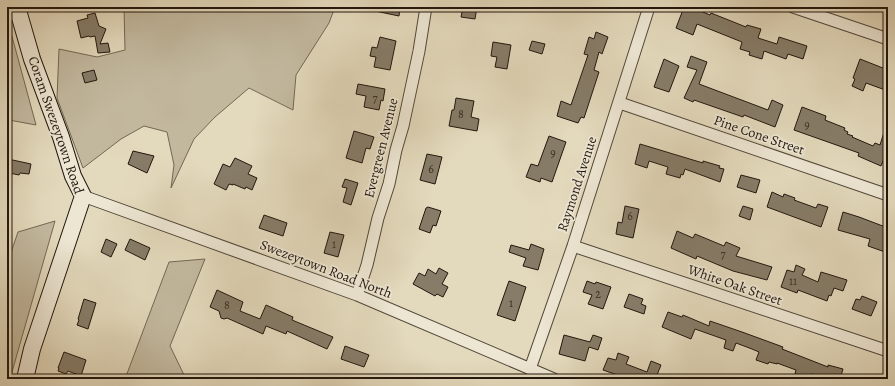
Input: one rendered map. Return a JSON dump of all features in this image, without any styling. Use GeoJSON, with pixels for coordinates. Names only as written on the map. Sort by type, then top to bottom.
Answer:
{"type":"FeatureCollection","features":[{"type":"Feature","properties":{"kind":"street","name":"Coram Swezeytown Road"},"geometry":{"type":"LineString","coordinates":[[17,7],[32,59],[61,137],[73,176],[83,196],[32,349],[25,379]]}},
{"type":"Feature","properties":{"kind":"street","name":"Evergreen Avenue"},"geometry":{"type":"LineString","coordinates":[[357,295],[367,265],[403,126],[419,51],[426,7]]}},
{"type":"Feature","properties":{"kind":"street","name":"Raymond Avenue"},"geometry":{"type":"LineString","coordinates":[[530,369],[573,246],[650,7]]}},
{"type":"Feature","properties":{"kind":"street"},"geometry":{"type":"LineString","coordinates":[[793,7],[888,39]]}},
{"type":"Feature","properties":{"kind":"street","name":"Pine Cone Street"},"geometry":{"type":"LineString","coordinates":[[620,103],[888,195]]}},
{"type":"Feature","properties":{"kind":"street","name":"Swezeytown Road North"},"geometry":{"type":"LineString","coordinates":[[83,196],[357,295],[554,379]]}},
{"type":"Feature","properties":{"kind":"street","name":"White Oak Street"},"geometry":{"type":"LineString","coordinates":[[573,246],[888,352]]}},
{"type":"Feature","properties":{"kind":"shaded area"},"geometry":{"type":"Polygon","coordinates":[[[124,7],[335,7],[329,23],[296,75],[293,110],[249,88],[215,117],[194,139],[171,188],[174,165],[167,132],[144,126],[121,139],[83,168],[57,98],[59,49],[97,57],[125,50],[124,7]]]}},
{"type":"Feature","properties":{"kind":"shaded area"},"geometry":{"type":"Polygon","coordinates":[[[7,18],[36,125],[9,120],[7,118],[7,18]]]}},
{"type":"Feature","properties":{"kind":"shaded area"},"geometry":{"type":"Polygon","coordinates":[[[55,221],[10,379],[7,379],[7,264],[18,232],[55,221]]]}},
{"type":"Feature","properties":{"kind":"shaded area"},"geometry":{"type":"Polygon","coordinates":[[[205,259],[170,346],[186,379],[125,379],[169,262],[205,259]]]}},
{"type":"Feature","properties":{"kind":"building"},"geometry":{"type":"Polygon","coordinates":[[[375,7],[400,7],[399,16],[375,11],[375,7]]]}},
{"type":"Feature","properties":{"kind":"building"},"geometry":{"type":"Polygon","coordinates":[[[463,7],[477,7],[475,19],[461,17],[463,7]]]}},
{"type":"Feature","properties":{"kind":"building"},"geometry":{"type":"Polygon","coordinates":[[[684,7],[691,7],[710,15],[711,13],[746,27],[747,25],[761,29],[758,38],[777,44],[779,37],[807,46],[803,59],[788,54],[786,59],[764,51],[762,59],[749,55],[750,52],[740,49],[742,42],[697,24],[693,35],[676,28],[684,7]]]}},
{"type":"Feature","properties":{"kind":"building"},"geometry":{"type":"Polygon","coordinates":[[[95,13],[99,26],[106,29],[100,44],[108,43],[110,52],[98,53],[95,36],[81,38],[77,21],[88,18],[87,15],[95,13]]]}},
{"type":"Feature","properties":{"kind":"building"},"geometry":{"type":"Polygon","coordinates":[[[596,32],[608,37],[602,54],[599,52],[594,70],[599,72],[584,118],[581,117],[578,123],[557,116],[561,101],[571,105],[588,55],[584,54],[589,37],[594,39],[596,32]]]}},
{"type":"Feature","properties":{"kind":"building"},"geometry":{"type":"Polygon","coordinates":[[[380,37],[396,41],[390,70],[374,67],[376,57],[370,56],[372,47],[377,48],[380,37]]]}},
{"type":"Feature","properties":{"kind":"building"},"geometry":{"type":"Polygon","coordinates":[[[532,41],[545,44],[542,54],[529,50],[532,41]]]}},
{"type":"Feature","properties":{"kind":"building"},"geometry":{"type":"Polygon","coordinates":[[[493,42],[511,45],[507,69],[495,67],[497,57],[491,56],[493,42]]]}},
{"type":"Feature","properties":{"kind":"building"},"geometry":{"type":"Polygon","coordinates":[[[691,56],[707,62],[699,84],[768,110],[772,100],[783,105],[775,127],[744,115],[743,117],[684,98],[697,70],[687,67],[691,56]]]}},
{"type":"Feature","properties":{"kind":"building"},"geometry":{"type":"Polygon","coordinates":[[[664,59],[679,66],[669,92],[654,87],[664,59]]]}},
{"type":"Feature","properties":{"kind":"building"},"geometry":{"type":"Polygon","coordinates":[[[860,59],[888,70],[888,91],[866,83],[863,91],[852,86],[855,79],[853,78],[860,59]]]}},
{"type":"Feature","properties":{"kind":"building"},"geometry":{"type":"Polygon","coordinates":[[[94,70],[97,80],[85,83],[82,73],[94,70]]]}},
{"type":"Feature","properties":{"kind":"building"},"geometry":{"type":"Polygon","coordinates":[[[358,84],[385,89],[383,101],[381,100],[379,110],[364,107],[366,96],[356,94],[358,84]]]}},
{"type":"Feature","properties":{"kind":"building"},"geometry":{"type":"Polygon","coordinates":[[[456,98],[474,101],[471,117],[479,119],[477,131],[449,126],[456,98]]]}},
{"type":"Feature","properties":{"kind":"building"},"geometry":{"type":"Polygon","coordinates":[[[802,107],[826,116],[825,120],[845,128],[844,130],[848,132],[847,134],[873,146],[875,143],[880,145],[886,126],[888,126],[888,149],[881,166],[858,156],[859,153],[794,130],[802,107]]]}},
{"type":"Feature","properties":{"kind":"building"},"geometry":{"type":"Polygon","coordinates":[[[354,131],[374,137],[370,149],[366,148],[362,163],[346,158],[354,131]]]}},
{"type":"Feature","properties":{"kind":"building"},"geometry":{"type":"Polygon","coordinates":[[[549,136],[566,142],[552,182],[541,178],[540,182],[526,177],[531,164],[538,166],[549,136]]]}},
{"type":"Feature","properties":{"kind":"building"},"geometry":{"type":"Polygon","coordinates":[[[640,144],[703,163],[703,161],[720,166],[719,168],[724,169],[720,182],[685,169],[680,178],[666,174],[668,167],[649,161],[647,168],[635,164],[640,144]]]}},
{"type":"Feature","properties":{"kind":"building"},"geometry":{"type":"Polygon","coordinates":[[[133,151],[154,156],[147,173],[128,164],[133,151]]]}},
{"type":"Feature","properties":{"kind":"building"},"geometry":{"type":"Polygon","coordinates":[[[427,154],[442,157],[435,184],[420,180],[427,154]]]}},
{"type":"Feature","properties":{"kind":"building"},"geometry":{"type":"Polygon","coordinates":[[[235,158],[252,166],[248,174],[257,178],[252,190],[246,187],[245,189],[229,184],[226,190],[214,184],[223,164],[230,167],[235,158]]]}},
{"type":"Feature","properties":{"kind":"building"},"geometry":{"type":"Polygon","coordinates":[[[8,159],[31,164],[29,174],[20,173],[19,175],[9,173],[10,169],[7,168],[8,159]]]}},
{"type":"Feature","properties":{"kind":"building"},"geometry":{"type":"Polygon","coordinates":[[[741,175],[760,180],[756,193],[737,187],[741,175]]]}},
{"type":"Feature","properties":{"kind":"building"},"geometry":{"type":"Polygon","coordinates":[[[345,179],[358,183],[351,205],[343,202],[347,188],[342,187],[345,179]]]}},
{"type":"Feature","properties":{"kind":"building"},"geometry":{"type":"Polygon","coordinates":[[[772,192],[783,197],[784,194],[795,198],[794,200],[816,208],[818,204],[828,207],[821,227],[767,207],[772,192]]]}},
{"type":"Feature","properties":{"kind":"building"},"geometry":{"type":"Polygon","coordinates":[[[625,206],[639,209],[633,238],[616,234],[618,222],[622,223],[625,206]]]}},
{"type":"Feature","properties":{"kind":"building"},"geometry":{"type":"Polygon","coordinates":[[[743,206],[753,209],[750,220],[739,216],[743,206]]]}},
{"type":"Feature","properties":{"kind":"building"},"geometry":{"type":"Polygon","coordinates":[[[428,207],[441,211],[436,226],[433,225],[430,233],[419,229],[426,208],[428,207]]]}},
{"type":"Feature","properties":{"kind":"building"},"geometry":{"type":"Polygon","coordinates":[[[843,212],[888,228],[888,253],[868,246],[870,239],[838,230],[843,212]]]}},
{"type":"Feature","properties":{"kind":"building"},"geometry":{"type":"Polygon","coordinates":[[[264,215],[287,223],[283,236],[259,228],[264,215]]]}},
{"type":"Feature","properties":{"kind":"building"},"geometry":{"type":"Polygon","coordinates":[[[677,231],[693,238],[695,234],[724,246],[726,242],[740,248],[736,256],[772,267],[767,280],[733,271],[697,256],[696,259],[671,248],[677,231]]]}},
{"type":"Feature","properties":{"kind":"building"},"geometry":{"type":"Polygon","coordinates":[[[330,232],[344,235],[338,257],[324,253],[330,232]]]}},
{"type":"Feature","properties":{"kind":"building"},"geometry":{"type":"Polygon","coordinates":[[[106,239],[117,244],[111,257],[101,252],[106,239]]]}},
{"type":"Feature","properties":{"kind":"building"},"geometry":{"type":"Polygon","coordinates":[[[130,239],[150,248],[145,260],[125,250],[130,239]]]}},
{"type":"Feature","properties":{"kind":"building"},"geometry":{"type":"Polygon","coordinates":[[[531,244],[544,249],[538,270],[523,266],[526,258],[509,252],[511,245],[529,250],[531,244]]]}},
{"type":"Feature","properties":{"kind":"building"},"geometry":{"type":"Polygon","coordinates":[[[796,265],[805,269],[802,275],[818,282],[821,272],[847,280],[843,291],[834,288],[827,301],[798,290],[797,293],[781,287],[787,270],[794,272],[796,265]]]}},
{"type":"Feature","properties":{"kind":"building"},"geometry":{"type":"Polygon","coordinates":[[[439,268],[448,273],[442,284],[448,287],[443,297],[437,294],[435,296],[413,284],[419,273],[425,276],[428,269],[436,274],[439,268]]]}},
{"type":"Feature","properties":{"kind":"building"},"geometry":{"type":"Polygon","coordinates":[[[509,281],[526,287],[515,321],[497,315],[509,281]]]}},
{"type":"Feature","properties":{"kind":"building"},"geometry":{"type":"Polygon","coordinates":[[[587,281],[595,284],[596,282],[611,287],[603,309],[588,304],[592,295],[583,292],[587,281]]]}},
{"type":"Feature","properties":{"kind":"building"},"geometry":{"type":"Polygon","coordinates":[[[217,290],[243,302],[240,311],[260,319],[266,305],[293,317],[292,320],[333,337],[327,349],[287,331],[286,334],[266,326],[263,334],[227,318],[221,318],[219,311],[210,307],[217,290]]]}},
{"type":"Feature","properties":{"kind":"building"},"geometry":{"type":"Polygon","coordinates":[[[629,294],[643,299],[641,304],[646,306],[644,314],[624,307],[629,294]]]}},
{"type":"Feature","properties":{"kind":"building"},"geometry":{"type":"Polygon","coordinates":[[[862,296],[877,302],[871,316],[852,309],[856,299],[860,300],[862,296]]]}},
{"type":"Feature","properties":{"kind":"building"},"geometry":{"type":"Polygon","coordinates":[[[84,299],[96,303],[88,329],[77,325],[84,299]]]}},
{"type":"Feature","properties":{"kind":"building"},"geometry":{"type":"Polygon","coordinates":[[[668,312],[682,317],[683,315],[709,326],[710,321],[783,347],[782,349],[828,367],[828,365],[843,369],[840,379],[831,379],[811,374],[809,379],[795,374],[796,370],[777,363],[769,362],[768,364],[756,360],[759,352],[736,343],[733,351],[724,348],[726,340],[695,329],[691,339],[662,327],[668,312]]]}},
{"type":"Feature","properties":{"kind":"building"},"geometry":{"type":"Polygon","coordinates":[[[564,335],[590,342],[593,335],[602,338],[598,350],[589,347],[585,361],[559,354],[564,335]]]}},
{"type":"Feature","properties":{"kind":"building"},"geometry":{"type":"Polygon","coordinates":[[[345,346],[369,355],[364,367],[341,359],[345,346]]]}},
{"type":"Feature","properties":{"kind":"building"},"geometry":{"type":"Polygon","coordinates":[[[64,352],[86,360],[81,376],[68,371],[66,374],[58,371],[64,352]]]}},
{"type":"Feature","properties":{"kind":"building"},"geometry":{"type":"Polygon","coordinates":[[[618,353],[629,357],[626,364],[647,372],[651,361],[661,365],[657,375],[664,379],[629,379],[603,370],[608,358],[616,360],[618,353]]]}}]}
